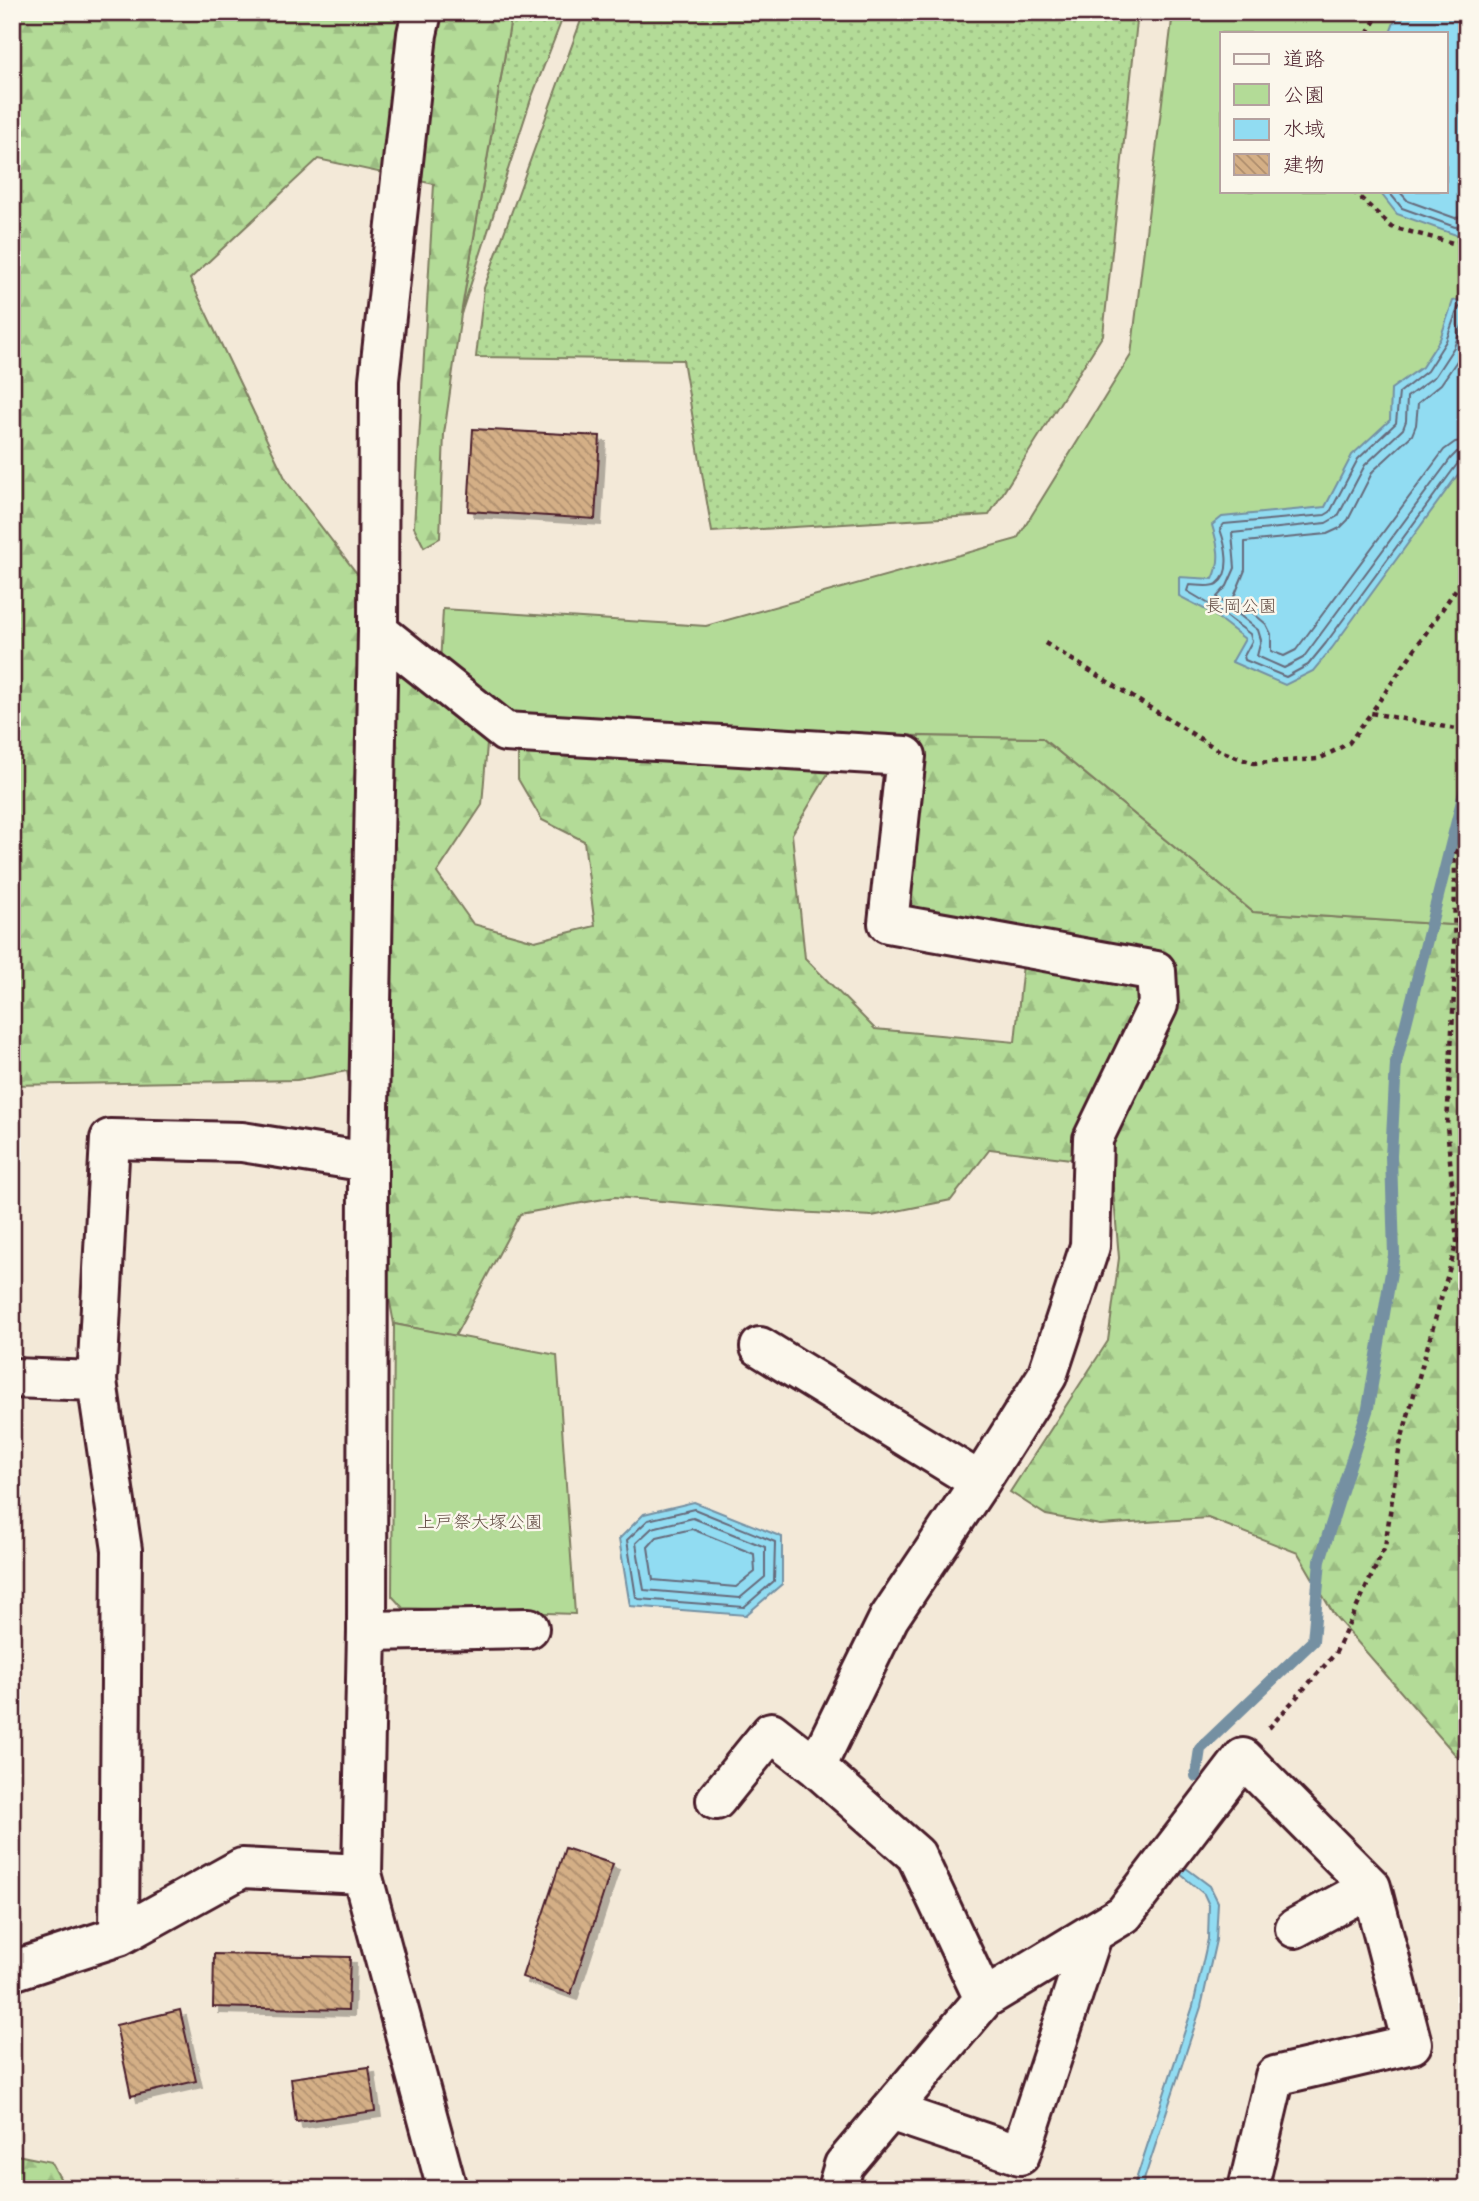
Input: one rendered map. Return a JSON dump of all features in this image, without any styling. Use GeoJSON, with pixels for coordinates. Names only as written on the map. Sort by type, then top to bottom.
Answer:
{"type":"FeatureCollection","features":[{"type":"Feature","properties":{"kind":"street"},"geometry":{"type":"LineString","coordinates":[[422,12],[417,34],[379,380],[378,631],[368,1162],[367,1631],[362,1874],[447,2189]]}},
{"type":"Feature","properties":{"kind":"street"},"geometry":{"type":"LineString","coordinates":[[378,631],[505,732],[906,756],[888,923],[1156,971],[1158,1005],[1093,1139],[1090,1247],[1047,1376],[889,1618],[816,1767]]}},
{"type":"Feature","properties":{"kind":"street"},"geometry":{"type":"LineString","coordinates":[[119,1936],[122,1550],[97,1381],[110,1139],[242,1142],[368,1162]]}},
{"type":"Feature","properties":{"kind":"street"},"geometry":{"type":"LineString","coordinates":[[760,1347],[980,1482]]}},
{"type":"Feature","properties":{"kind":"street"},"geometry":{"type":"LineString","coordinates":[[12,1378],[97,1381]]}},
{"type":"Feature","properties":{"kind":"street"},"geometry":{"type":"LineString","coordinates":[[367,1631],[529,1629]]}},
{"type":"Feature","properties":{"kind":"street"},"geometry":{"type":"LineString","coordinates":[[716,1800],[771,1732],[816,1767],[916,1855],[984,1999]]}},
{"type":"Feature","properties":{"kind":"street"},"geometry":{"type":"LineString","coordinates":[[837,2189],[844,2165],[984,1999],[1124,1914],[1243,1758],[1371,1887],[1412,2044],[1275,2076],[1248,2189]]}},
{"type":"Feature","properties":{"kind":"street"},"geometry":{"type":"LineString","coordinates":[[12,1971],[119,1936],[243,1868],[362,1874]]}},
{"type":"Feature","properties":{"kind":"street"},"geometry":{"type":"LineString","coordinates":[[1295,1928],[1371,1887]]}},
{"type":"Feature","properties":{"kind":"street"},"geometry":{"type":"LineString","coordinates":[[890,2111],[1020,2155],[1093,1933]]}},
{"type":"Feature","properties":{"kind":"path"},"geometry":{"type":"LineString","coordinates":[[1369,32],[1379,12]]}},
{"type":"Feature","properties":{"kind":"path"},"geometry":{"type":"LineString","coordinates":[[1354,192],[1392,227],[1453,243],[1467,240]]}},
{"type":"Feature","properties":{"kind":"path"},"geometry":{"type":"LineString","coordinates":[[1045,643],[1220,751],[1253,763],[1319,759],[1349,743],[1467,573]]}},
{"type":"Feature","properties":{"kind":"path"},"geometry":{"type":"LineString","coordinates":[[1371,713],[1467,731]]}},
{"type":"Feature","properties":{"kind":"path"},"geometry":{"type":"LineString","coordinates":[[1243,1758],[1335,1654],[1385,1547],[1400,1444],[1457,1242],[1447,1125],[1454,993],[1455,855],[1467,828]]}},
{"type":"Feature","properties":{"kind":"green space"},"geometry":{"type":"Polygon","coordinates":[[[12,12],[512,12],[461,314],[444,434],[440,538],[424,547],[414,527],[434,184],[318,159],[190,279],[287,482],[487,744],[482,805],[437,873],[473,924],[535,941],[595,926],[584,841],[542,820],[518,779],[518,733],[841,752],[792,834],[805,958],[875,1029],[1015,1042],[1026,935],[907,906],[917,736],[1042,738],[1253,912],[1467,926],[1467,1763],[1459,1759],[1334,1615],[1298,1553],[1208,1518],[1100,1525],[1046,1515],[1010,1492],[1108,1341],[1119,1258],[1111,1164],[990,1149],[951,1200],[872,1216],[775,1211],[615,1197],[520,1214],[455,1336],[394,1324],[347,1071],[297,1080],[12,1085],[12,12]]]}},
{"type":"Feature","properties":{"kind":"green space"},"geometry":{"type":"Polygon","coordinates":[[[512,12],[565,12],[531,99],[461,314],[512,12]]]}},
{"type":"Feature","properties":{"kind":"green space"},"geometry":{"type":"Polygon","coordinates":[[[584,12],[1138,12],[1103,335],[989,515],[712,532],[683,360],[476,357],[484,288],[584,12]]]}},
{"type":"Feature","properties":{"kind":"green space","name":"長岡公園"},"geometry":{"type":"Polygon","coordinates":[[[1173,12],[1467,12],[1467,926],[1253,912],[1042,738],[523,729],[440,665],[443,609],[706,626],[1017,539],[1131,355],[1173,12]]]}},
{"type":"Feature","properties":{"kind":"green space","name":"上戸祭大塚公園"},"geometry":{"type":"Polygon","coordinates":[[[394,1324],[557,1355],[575,1614],[403,1608],[392,1596],[394,1324]]]}},
{"type":"Feature","properties":{"kind":"green space"},"geometry":{"type":"Polygon","coordinates":[[[12,2154],[51,2162],[66,2189],[12,2189],[12,2154]]]}},
{"type":"Feature","properties":{"kind":"water"},"geometry":{"type":"Polygon","coordinates":[[[1398,12],[1467,12],[1467,231],[1456,235],[1397,214],[1380,192],[1448,192],[1448,32],[1390,32],[1398,12]]]}},
{"type":"Feature","properties":{"kind":"water"},"geometry":{"type":"Polygon","coordinates":[[[1467,297],[1467,462],[1313,671],[1285,685],[1232,662],[1245,639],[1210,612],[1179,596],[1179,577],[1213,579],[1218,552],[1212,525],[1222,517],[1325,507],[1352,455],[1390,420],[1391,389],[1422,367],[1440,339],[1453,301],[1467,297]]]}},
{"type":"Feature","properties":{"kind":"water"},"geometry":{"type":"Polygon","coordinates":[[[694,1502],[782,1537],[782,1584],[746,1615],[630,1606],[619,1539],[644,1514],[694,1502]]]}},
{"type":"Feature","properties":{"kind":"water"},"geometry":{"type":"Polygon","coordinates":[[[1182,1865],[1210,1886],[1218,1902],[1216,1940],[1201,2007],[1141,2189],[1133,2189],[1193,2006],[1208,1939],[1209,1905],[1204,1894],[1179,1873],[1182,1865]]]}},
{"type":"Feature","properties":{"kind":"building"},"geometry":{"type":"Polygon","coordinates":[[[473,429],[600,436],[595,519],[468,511],[473,429]]]}},
{"type":"Feature","properties":{"kind":"building"},"geometry":{"type":"Polygon","coordinates":[[[565,1848],[613,1864],[571,1994],[522,1977],[565,1848]]]}},
{"type":"Feature","properties":{"kind":"building"},"geometry":{"type":"Polygon","coordinates":[[[214,1954],[350,1957],[348,2010],[213,2007],[214,1954]]]}},
{"type":"Feature","properties":{"kind":"building"},"geometry":{"type":"Polygon","coordinates":[[[180,2010],[196,2081],[131,2096],[116,2025],[180,2010]]]}},
{"type":"Feature","properties":{"kind":"building"},"geometry":{"type":"Polygon","coordinates":[[[369,2067],[375,2111],[296,2122],[291,2078],[369,2067]]]}},
{"type":"Feature","properties":{"kind":"waterway"},"geometry":{"type":"LineString","coordinates":[[1196,1776],[1200,1749],[1313,1641],[1320,1560],[1368,1408],[1394,1255],[1391,1156],[1396,1063],[1467,781]]}}]}
